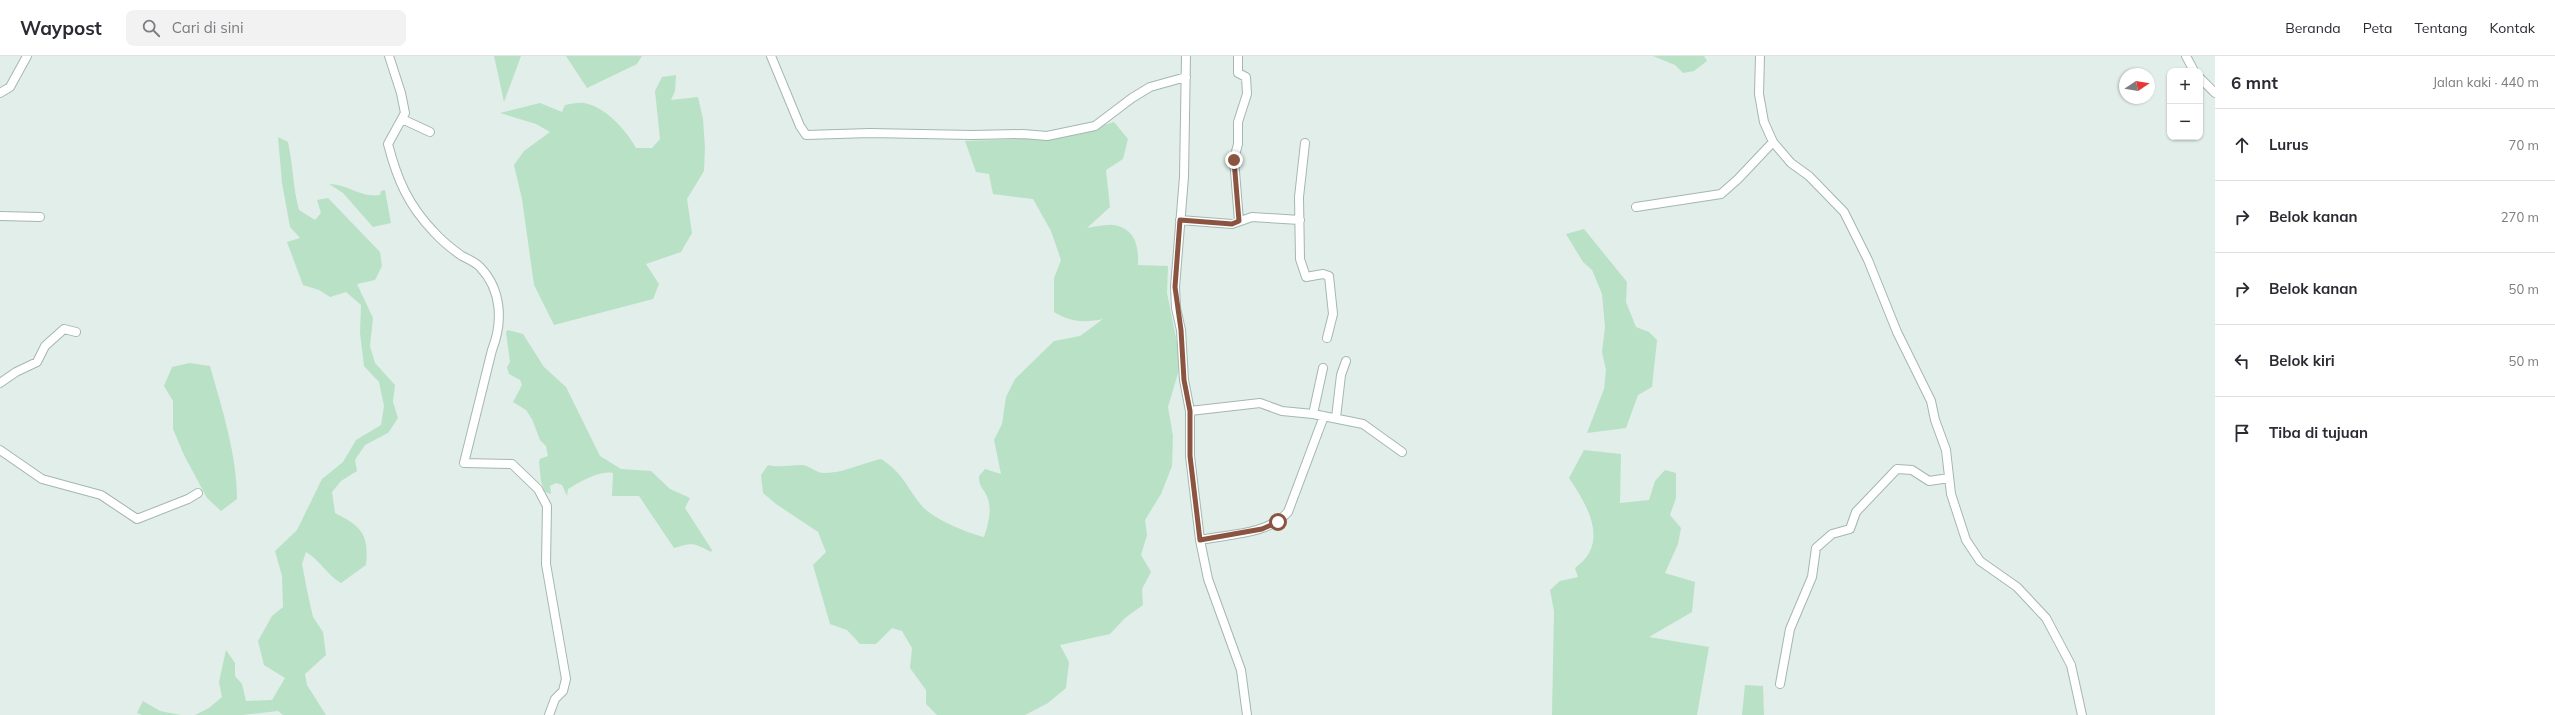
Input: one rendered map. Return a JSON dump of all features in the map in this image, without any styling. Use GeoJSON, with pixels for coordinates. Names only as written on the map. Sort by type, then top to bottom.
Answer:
{"type":"FeatureCollection","features":[{"type":"Feature","properties":{"kind":"street"},"geometry":{"type":"LineString","coordinates":[[0,93],[10,87],[27,56]]}},
{"type":"Feature","properties":{"kind":"street"},"geometry":{"type":"LineString","coordinates":[[389,56],[404,103],[405,113],[388,144],[403,192],[438,236],[453,250],[479,266],[493,285],[496,294],[500,311],[498,337],[492,350],[464,463],[512,464],[538,489],[547,506],[546,564],[566,679],[562,691],[555,699],[549,715]]}},
{"type":"Feature","properties":{"kind":"street"},"geometry":{"type":"LineString","coordinates":[[771,56],[800,126],[804,133],[811,135],[870,133],[972,135],[1023,134],[1047,136],[1094,126],[1132,98],[1150,87],[1186,77]]}},
{"type":"Feature","properties":{"kind":"street"},"geometry":{"type":"LineString","coordinates":[[1186,56],[1184,177],[1175,287],[1181,330],[1184,380],[1190,411],[1190,456],[1200,540],[1208,579],[1241,670],[1247,715]]}},
{"type":"Feature","properties":{"kind":"street"},"geometry":{"type":"LineString","coordinates":[[1238,56],[1238,73],[1246,77],[1247,91],[1238,122],[1238,144],[1234,159],[1239,221]]}},
{"type":"Feature","properties":{"kind":"street"},"geometry":{"type":"LineString","coordinates":[[1760,56],[1759,94],[1764,122],[1772,142],[1791,163],[1809,176],[1844,212],[1878,282],[1897,332],[1931,401],[1948,455],[1949,478],[1953,500],[1966,540],[1980,561],[2017,587],[2040,609],[2052,627],[2075,676],[2082,715]]}},
{"type":"Feature","properties":{"kind":"street"},"geometry":{"type":"LineString","coordinates":[[2186,56],[2192,68]]}},
{"type":"Feature","properties":{"kind":"street"},"geometry":{"type":"LineString","coordinates":[[2203,81],[2215,94]]}},
{"type":"Feature","properties":{"kind":"street"},"geometry":{"type":"LineString","coordinates":[[402,119],[430,132]]}},
{"type":"Feature","properties":{"kind":"street"},"geometry":{"type":"LineString","coordinates":[[1636,207],[1721,194],[1735,183],[1772,142]]}},
{"type":"Feature","properties":{"kind":"street"},"geometry":{"type":"LineString","coordinates":[[1305,143],[1299,194],[1300,259],[1304,274],[1308,277],[1326,274],[1329,276],[1334,314],[1327,338]]}},
{"type":"Feature","properties":{"kind":"street"},"geometry":{"type":"LineString","coordinates":[[0,216],[40,218]]}},
{"type":"Feature","properties":{"kind":"street"},"geometry":{"type":"LineString","coordinates":[[1180,220],[1232,224],[1252,217],[1300,220]]}},
{"type":"Feature","properties":{"kind":"street"},"geometry":{"type":"LineString","coordinates":[[0,383],[16,372],[36,362],[45,346],[64,328],[76,332]]}},
{"type":"Feature","properties":{"kind":"street"},"geometry":{"type":"LineString","coordinates":[[1336,418],[1341,375],[1346,361]]}},
{"type":"Feature","properties":{"kind":"street"},"geometry":{"type":"LineString","coordinates":[[1313,414],[1323,368]]}},
{"type":"Feature","properties":{"kind":"street"},"geometry":{"type":"LineString","coordinates":[[1190,411],[1260,403],[1282,411],[1313,414],[1365,425],[1402,452]]}},
{"type":"Feature","properties":{"kind":"street"},"geometry":{"type":"LineString","coordinates":[[1200,540],[1262,529],[1278,522],[1288,512],[1324,416]]}},
{"type":"Feature","properties":{"kind":"street"},"geometry":{"type":"LineString","coordinates":[[0,450],[42,479],[101,495],[137,519],[188,499],[198,493]]}},
{"type":"Feature","properties":{"kind":"street"},"geometry":{"type":"LineString","coordinates":[[1780,684],[1790,629],[1812,577],[1814,552],[1818,545],[1832,534],[1850,529],[1858,509],[1897,469],[1912,470],[1928,480],[1949,478]]}},
{"type":"Feature","properties":{"kind":"green space"},"geometry":{"type":"Polygon","coordinates":[[[494,56],[521,56],[504,102],[494,56]]]}},
{"type":"Feature","properties":{"kind":"green space"},"geometry":{"type":"Polygon","coordinates":[[[566,56],[642,56],[637,64],[587,88],[566,56]]]}},
{"type":"Feature","properties":{"kind":"green space"},"geometry":{"type":"Polygon","coordinates":[[[1653,56],[1704,56],[1707,61],[1694,71],[1683,73],[1675,65],[1653,56]]]}},
{"type":"Feature","properties":{"kind":"green space"},"geometry":{"type":"Polygon","coordinates":[[[676,75],[675,91],[671,100],[698,97],[703,119],[705,148],[704,171],[687,199],[692,233],[681,252],[646,264],[659,284],[653,299],[554,325],[534,285],[522,199],[514,165],[524,151],[550,132],[536,124],[500,113],[540,103],[562,112],[565,105],[584,103],[600,109],[614,120],[627,134],[636,148],[652,148],[660,139],[655,91],[662,77],[676,75]]]}},
{"type":"Feature","properties":{"kind":"green space"},"geometry":{"type":"Polygon","coordinates":[[[1114,122],[1128,139],[1123,159],[1106,170],[1110,207],[1087,228],[1107,225],[1120,227],[1131,234],[1134,239],[1138,251],[1138,265],[1168,266],[1167,293],[1181,363],[1168,407],[1173,436],[1172,466],[1161,494],[1145,520],[1147,535],[1141,555],[1151,572],[1142,589],[1143,605],[1125,618],[1110,634],[1060,645],[1069,662],[1066,688],[1048,703],[1025,715],[937,715],[926,704],[926,690],[910,668],[912,648],[902,631],[892,628],[876,644],[860,644],[847,630],[830,624],[813,565],[826,552],[818,532],[776,504],[763,493],[761,475],[768,465],[804,465],[818,472],[831,473],[881,459],[894,469],[904,480],[926,510],[951,525],[984,537],[990,508],[987,496],[980,484],[979,476],[985,469],[1001,474],[994,440],[1002,424],[1006,397],[1015,379],[1054,341],[1080,336],[1103,319],[1078,321],[1066,318],[1054,312],[1054,278],[1061,260],[1051,231],[1033,199],[993,194],[989,174],[976,172],[965,141],[1065,137],[1114,122]]]}},
{"type":"Feature","properties":{"kind":"green space"},"geometry":{"type":"Polygon","coordinates":[[[278,137],[288,142],[295,193],[299,210],[315,220],[321,213],[317,200],[328,198],[380,252],[382,266],[375,280],[357,284],[373,318],[370,346],[375,363],[395,385],[393,402],[398,418],[388,433],[365,445],[355,460],[357,471],[341,481],[332,492],[335,513],[357,527],[365,539],[367,554],[366,565],[341,583],[331,576],[316,559],[306,552],[302,564],[313,617],[323,632],[326,655],[305,674],[307,685],[326,715],[283,715],[278,711],[242,715],[195,715],[209,708],[222,697],[219,682],[226,650],[235,663],[235,676],[242,684],[246,701],[272,700],[285,678],[264,665],[258,641],[272,616],[283,607],[282,576],[275,551],[297,530],[322,479],[343,462],[356,440],[381,425],[384,406],[379,382],[364,366],[360,333],[361,305],[346,292],[330,297],[319,290],[303,285],[287,242],[300,238],[290,227],[282,183],[278,137]]]}},
{"type":"Feature","properties":{"kind":"green space"},"geometry":{"type":"Polygon","coordinates":[[[329,184],[342,186],[367,195],[380,195],[381,191],[385,190],[391,223],[373,227],[343,193],[329,184]]]}},
{"type":"Feature","properties":{"kind":"green space"},"geometry":{"type":"Polygon","coordinates":[[[1584,229],[1627,282],[1626,302],[1636,327],[1649,332],[1657,340],[1652,387],[1638,395],[1626,428],[1587,433],[1604,389],[1606,370],[1602,352],[1605,327],[1602,294],[1592,270],[1583,262],[1566,234],[1584,229]]]}},
{"type":"Feature","properties":{"kind":"green space"},"geometry":{"type":"Polygon","coordinates":[[[508,330],[523,334],[544,367],[566,387],[600,456],[621,469],[651,471],[670,489],[690,498],[685,508],[712,550],[711,552],[693,544],[674,548],[639,496],[612,496],[613,473],[602,473],[584,480],[568,489],[567,496],[562,485],[556,483],[550,486],[551,494],[545,492],[541,481],[539,462],[540,459],[548,456],[546,446],[540,440],[532,419],[526,410],[513,402],[522,385],[520,380],[509,374],[507,367],[510,362],[506,332],[508,330]]]}},
{"type":"Feature","properties":{"kind":"green space"},"geometry":{"type":"Polygon","coordinates":[[[190,363],[210,366],[232,448],[237,499],[221,511],[207,498],[184,455],[173,429],[173,401],[164,386],[172,367],[190,363]]]}},
{"type":"Feature","properties":{"kind":"green space"},"geometry":{"type":"Polygon","coordinates":[[[1584,450],[1621,454],[1620,503],[1649,500],[1655,481],[1665,470],[1676,473],[1676,498],[1670,515],[1681,528],[1678,544],[1665,573],[1695,582],[1692,612],[1649,637],[1709,647],[1697,715],[1552,715],[1554,611],[1550,590],[1560,581],[1578,577],[1575,568],[1586,558],[1592,547],[1592,524],[1588,512],[1583,500],[1569,478],[1584,450]]]}},
{"type":"Feature","properties":{"kind":"green space"},"geometry":{"type":"Polygon","coordinates":[[[1745,685],[1763,686],[1764,715],[1742,715],[1745,685]]]}},
{"type":"Feature","properties":{"kind":"green space"},"geometry":{"type":"Polygon","coordinates":[[[143,701],[160,711],[181,715],[142,715],[137,713],[143,701]]]}},
{"type":"Feature","properties":{"kind":"route"},"geometry":{"type":"LineString","coordinates":[[1234,160],[1237,180],[1237,206],[1239,221],[1232,224],[1180,220],[1175,287],[1176,308],[1181,330],[1184,380],[1190,411],[1190,456],[1200,540],[1262,529],[1278,522]]}}]}
